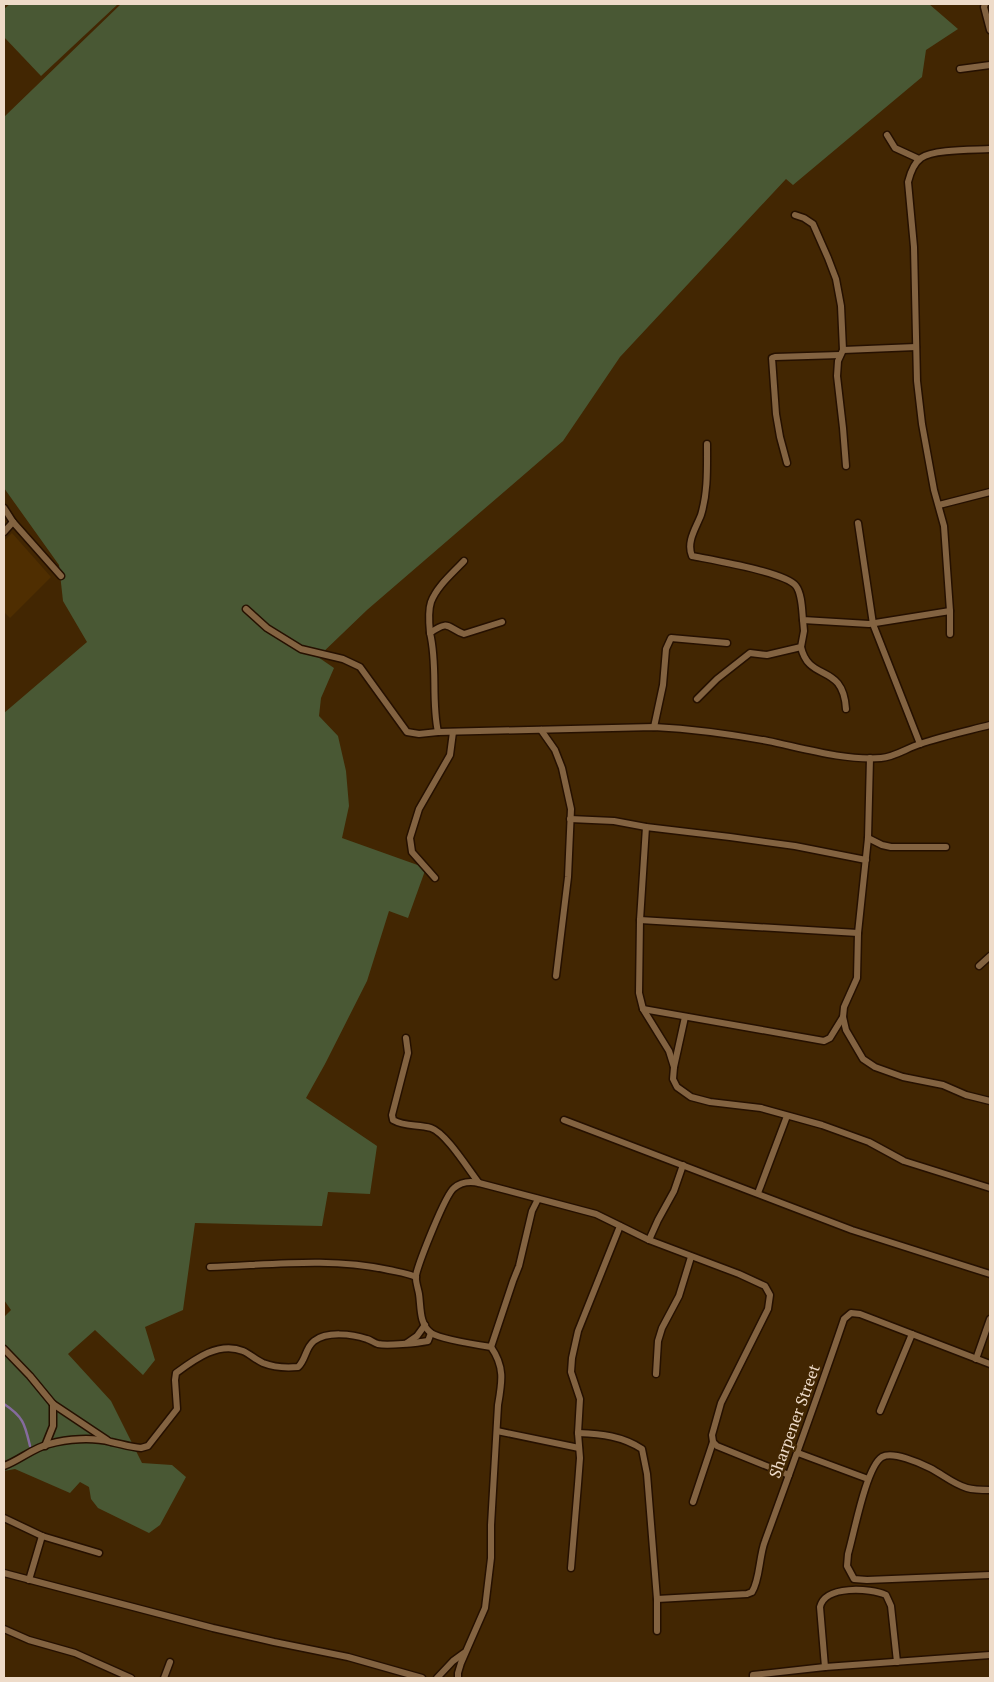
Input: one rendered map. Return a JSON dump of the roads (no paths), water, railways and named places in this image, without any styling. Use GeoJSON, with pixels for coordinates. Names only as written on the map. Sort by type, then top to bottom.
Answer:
{"type":"FeatureCollection","features":[{"type":"Feature","properties":{"kind":"street"},"geometry":{"type":"LineString","coordinates":[[983,5],[990,30]]}},
{"type":"Feature","properties":{"kind":"street"},"geometry":{"type":"LineString","coordinates":[[960,69],[990,65]]}},
{"type":"Feature","properties":{"kind":"street"},"geometry":{"type":"LineString","coordinates":[[887,135],[895,148],[919,159]]}},
{"type":"Feature","properties":{"kind":"street"},"geometry":{"type":"LineString","coordinates":[[950,634],[944,526],[934,490],[922,424],[917,382],[914,247],[908,182],[910,173],[919,159],[926,155],[990,150]]}},
{"type":"Feature","properties":{"kind":"street"},"geometry":{"type":"LineString","coordinates":[[795,215],[813,224],[836,279],[841,306],[842,353],[838,361],[837,376],[844,428],[846,466]]}},
{"type":"Feature","properties":{"kind":"street"},"geometry":{"type":"LineString","coordinates":[[787,463],[776,414],[772,358],[916,347]]}},
{"type":"Feature","properties":{"kind":"street"},"geometry":{"type":"LineString","coordinates":[[708,444],[706,496],[691,540],[690,550],[692,556],[766,573],[784,578],[795,584],[798,589],[803,620],[804,631],[801,647],[803,655],[808,664],[816,670],[827,674],[841,686],[845,696],[846,709]]}},
{"type":"Feature","properties":{"kind":"street"},"geometry":{"type":"LineString","coordinates":[[939,505],[990,492]]}},
{"type":"Feature","properties":{"kind":"street"},"geometry":{"type":"LineString","coordinates":[[4,508],[13,522],[61,576]]}},
{"type":"Feature","properties":{"kind":"street"},"geometry":{"type":"LineString","coordinates":[[4,532],[13,522]]}},
{"type":"Feature","properties":{"kind":"street"},"geometry":{"type":"LineString","coordinates":[[858,523],[873,624],[920,744]]}},
{"type":"Feature","properties":{"kind":"street"},"geometry":{"type":"LineString","coordinates":[[438,732],[435,721],[434,656],[430,633],[431,602],[437,592],[464,561]]}},
{"type":"Feature","properties":{"kind":"street"},"geometry":{"type":"LineString","coordinates":[[246,609],[267,628],[301,649],[343,659],[360,667],[407,732],[419,734],[654,727],[682,728],[843,756],[882,758],[920,744],[990,725]]}},
{"type":"Feature","properties":{"kind":"street"},"geometry":{"type":"LineString","coordinates":[[803,620],[873,624],[950,611]]}},
{"type":"Feature","properties":{"kind":"street"},"geometry":{"type":"LineString","coordinates":[[430,633],[441,626],[447,625],[464,634],[502,622]]}},
{"type":"Feature","properties":{"kind":"street"},"geometry":{"type":"LineString","coordinates":[[654,727],[663,685],[666,649],[671,638],[727,643]]}},
{"type":"Feature","properties":{"kind":"street"},"geometry":{"type":"LineString","coordinates":[[697,699],[717,679],[750,653],[767,656],[801,647]]}},
{"type":"Feature","properties":{"kind":"street"},"geometry":{"type":"LineString","coordinates":[[541,730],[555,750],[562,768],[570,802],[568,877],[556,976]]}},
{"type":"Feature","properties":{"kind":"street"},"geometry":{"type":"LineString","coordinates":[[435,878],[412,852],[410,838],[419,809],[450,755],[453,732]]}},
{"type":"Feature","properties":{"kind":"street"},"geometry":{"type":"LineString","coordinates":[[870,758],[868,838],[858,933],[857,978],[844,1007],[843,1017],[846,1030],[863,1059],[874,1067],[903,1077],[943,1084],[966,1095],[990,1101]]}},
{"type":"Feature","properties":{"kind":"street"},"geometry":{"type":"LineString","coordinates":[[570,819],[614,821],[646,827],[795,846],[866,860]]}},
{"type":"Feature","properties":{"kind":"street"},"geometry":{"type":"LineString","coordinates":[[646,827],[640,920],[639,993],[643,1010],[669,1052],[674,1067]]}},
{"type":"Feature","properties":{"kind":"street"},"geometry":{"type":"LineString","coordinates":[[868,838],[891,847],[946,847]]}},
{"type":"Feature","properties":{"kind":"street"},"geometry":{"type":"LineString","coordinates":[[867,852],[882,845]]}},
{"type":"Feature","properties":{"kind":"street"},"geometry":{"type":"LineString","coordinates":[[640,920],[858,933]]}},
{"type":"Feature","properties":{"kind":"street"},"geometry":{"type":"LineString","coordinates":[[979,966],[990,956]]}},
{"type":"Feature","properties":{"kind":"street"},"geometry":{"type":"LineString","coordinates":[[643,1010],[824,1041],[835,1033],[843,1017]]}},
{"type":"Feature","properties":{"kind":"street"},"geometry":{"type":"LineString","coordinates":[[685,1017],[673,1079],[676,1087],[691,1097],[710,1102],[761,1108],[822,1125],[869,1142],[904,1161],[990,1188]]}},
{"type":"Feature","properties":{"kind":"street"},"geometry":{"type":"LineString","coordinates":[[406,1038],[408,1053],[392,1115],[393,1120],[416,1127],[430,1128],[442,1135],[479,1183]]}},
{"type":"Feature","properties":{"kind":"street"},"geometry":{"type":"LineString","coordinates":[[758,1193],[787,1116]]}},
{"type":"Feature","properties":{"kind":"street"},"geometry":{"type":"LineString","coordinates":[[564,1120],[852,1230],[990,1274]]}},
{"type":"Feature","properties":{"kind":"street"},"geometry":{"type":"LineString","coordinates":[[649,1240],[674,1191],[683,1165]]}},
{"type":"Feature","properties":{"kind":"street"},"geometry":{"type":"LineString","coordinates":[[458,1678],[458,1672],[465,1652],[485,1608],[491,1558],[491,1525],[498,1405],[502,1385],[499,1358],[491,1347],[471,1344],[431,1333],[420,1315],[416,1276],[433,1229],[452,1189],[460,1184],[479,1183],[596,1214],[649,1240],[739,1274],[765,1286],[770,1295],[768,1309],[721,1403],[712,1435],[713,1442],[693,1502]]}},
{"type":"Feature","properties":{"kind":"street"},"geometry":{"type":"LineString","coordinates":[[491,1347],[512,1280],[519,1266],[532,1211],[538,1199]]}},
{"type":"Feature","properties":{"kind":"street"},"geometry":{"type":"LineString","coordinates":[[571,1568],[580,1448],[578,1433],[580,1399],[571,1372],[572,1358],[578,1331],[620,1226]]}},
{"type":"Feature","properties":{"kind":"street"},"geometry":{"type":"LineString","coordinates":[[656,1374],[658,1341],[662,1328],[679,1296],[691,1256]]}},
{"type":"Feature","properties":{"kind":"street"},"geometry":{"type":"LineString","coordinates":[[210,1268],[308,1262],[339,1263],[375,1267],[416,1276]]}},
{"type":"Feature","properties":{"kind":"street","name":"Sharpener Street"},"geometry":{"type":"LineString","coordinates":[[657,1599],[748,1594],[752,1592],[756,1583],[762,1549],[798,1453],[844,1319],[851,1313],[860,1314],[990,1364]]}},
{"type":"Feature","properties":{"kind":"street"},"geometry":{"type":"LineString","coordinates":[[976,1359],[990,1319]]}},
{"type":"Feature","properties":{"kind":"street"},"geometry":{"type":"LineString","coordinates":[[407,1343],[417,1336],[425,1325]]}},
{"type":"Feature","properties":{"kind":"street"},"geometry":{"type":"LineString","coordinates":[[4,1466],[45,1446],[86,1440],[110,1442],[133,1448],[148,1446],[177,1409],[176,1373],[218,1348],[229,1347],[242,1350],[262,1363],[298,1368],[313,1342],[323,1336],[355,1336],[377,1344],[420,1343],[428,1340],[431,1333]]}},
{"type":"Feature","properties":{"kind":"street"},"geometry":{"type":"LineString","coordinates":[[880,1411],[912,1334]]}},
{"type":"Feature","properties":{"kind":"street"},"geometry":{"type":"LineString","coordinates":[[4,1349],[53,1404],[110,1442]]}},
{"type":"Feature","properties":{"kind":"street"},"geometry":{"type":"LineString","coordinates":[[45,1446],[53,1426],[53,1404]]}},
{"type":"Feature","properties":{"kind":"street"},"geometry":{"type":"LineString","coordinates":[[497,1431],[580,1448]]}},
{"type":"Feature","properties":{"kind":"street"},"geometry":{"type":"LineString","coordinates":[[578,1433],[602,1434],[630,1441],[642,1450],[647,1474],[657,1599],[657,1631]]}},
{"type":"Feature","properties":{"kind":"street"},"geometry":{"type":"LineString","coordinates":[[713,1442],[717,1446],[789,1475]]}},
{"type":"Feature","properties":{"kind":"street"},"geometry":{"type":"LineString","coordinates":[[798,1453],[868,1478]]}},
{"type":"Feature","properties":{"kind":"street"},"geometry":{"type":"LineString","coordinates":[[990,1490],[968,1489],[955,1484],[916,1461],[892,1455],[883,1456],[876,1462],[868,1478],[848,1554],[847,1566],[854,1578],[867,1580],[990,1575]]}},
{"type":"Feature","properties":{"kind":"street"},"geometry":{"type":"LineString","coordinates":[[4,1518],[42,1536],[99,1552]]}},
{"type":"Feature","properties":{"kind":"street"},"geometry":{"type":"LineString","coordinates":[[30,1580],[42,1536]]}},
{"type":"Feature","properties":{"kind":"street"},"geometry":{"type":"LineString","coordinates":[[4,1573],[248,1636],[348,1657],[422,1678]]}},
{"type":"Feature","properties":{"kind":"street"},"geometry":{"type":"LineString","coordinates":[[825,1667],[821,1602],[828,1596],[843,1590],[869,1590],[886,1594],[892,1614],[897,1662]]}},
{"type":"Feature","properties":{"kind":"street"},"geometry":{"type":"LineString","coordinates":[[4,1630],[29,1640],[75,1653],[131,1678]]}},
{"type":"Feature","properties":{"kind":"street"},"geometry":{"type":"LineString","coordinates":[[436,1678],[465,1652]]}},
{"type":"Feature","properties":{"kind":"street"},"geometry":{"type":"LineString","coordinates":[[753,1678],[753,1675],[825,1667],[990,1655]]}},
{"type":"Feature","properties":{"kind":"street"},"geometry":{"type":"LineString","coordinates":[[164,1678],[170,1662]]}},
{"type":"Feature","properties":{"kind":"waterway"},"geometry":{"type":"LineString","coordinates":[[4,1404],[20,1417],[27,1432],[30,1446]]}}]}
